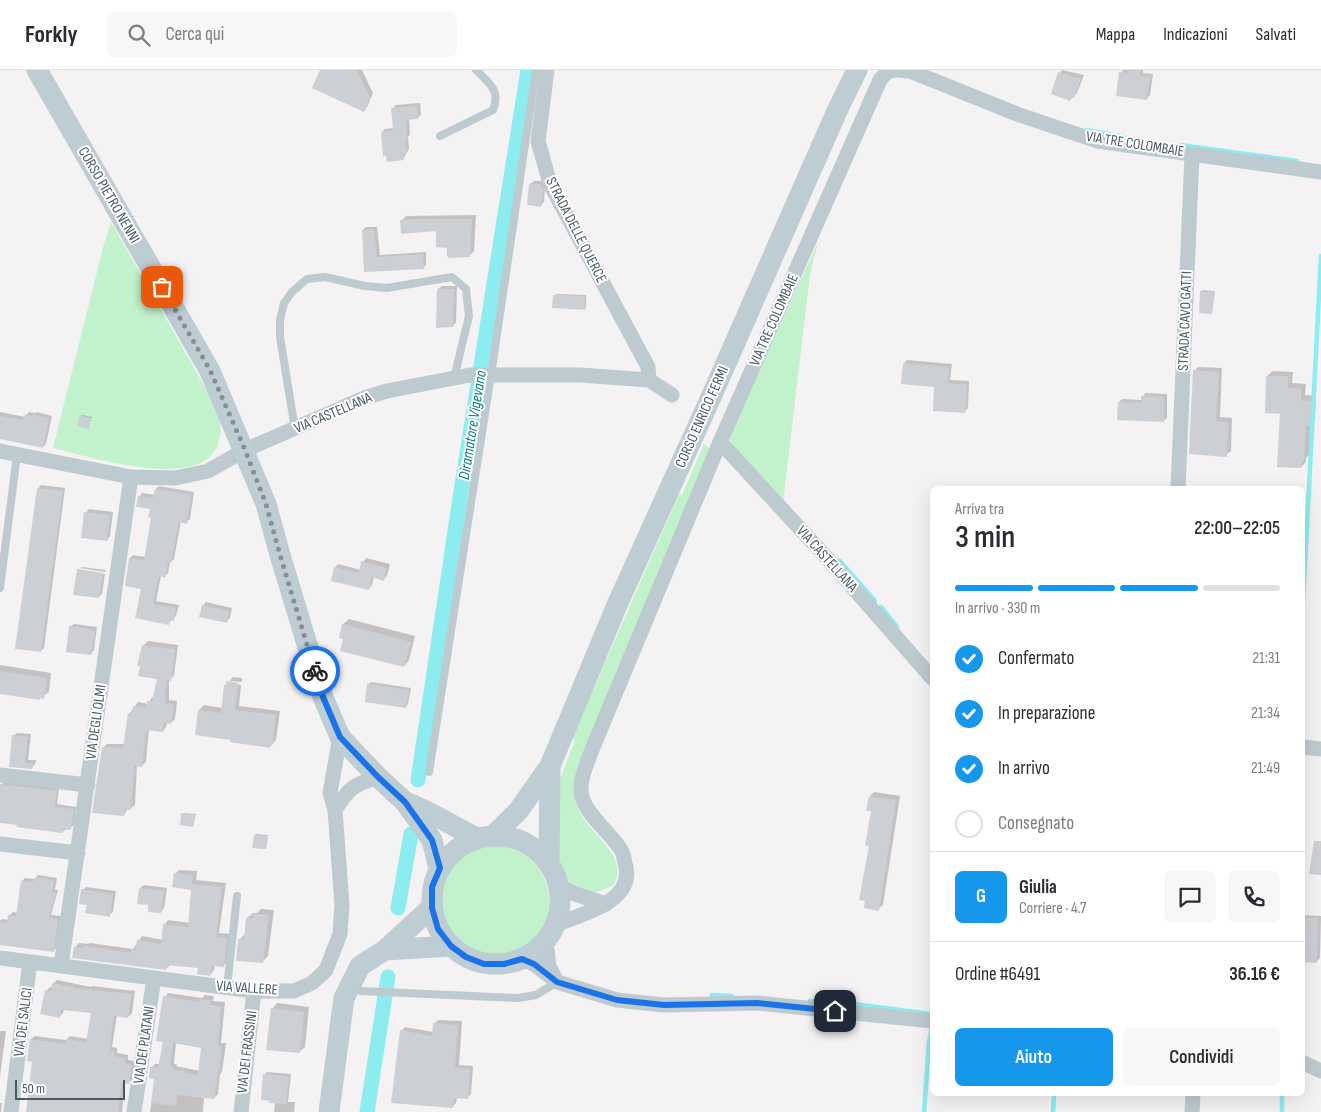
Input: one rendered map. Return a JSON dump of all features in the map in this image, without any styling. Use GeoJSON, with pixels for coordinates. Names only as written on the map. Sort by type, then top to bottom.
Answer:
{"type":"FeatureCollection","features":[{"type":"Feature","properties":{"kind":"main road","name":"CORSO PIETRO NENNI"},"geometry":{"type":"LineString","coordinates":[[36,70],[210,370],[266,504],[323,697],[340,737],[405,802],[432,840],[440,868]]}},
{"type":"Feature","properties":{"kind":"main road","name":"CORSO ENRICO FERMI"},"geometry":{"type":"LineString","coordinates":[[485,837],[519,810],[550,766],[617,605],[712,395],[833,119],[857,70]]}},
{"type":"Feature","properties":{"kind":"main road","name":"CORSO ENRICO FERMI"},"geometry":{"type":"LineString","coordinates":[[549,863],[550,766]]}},
{"type":"Feature","properties":{"kind":"main road","name":"CORSO PIETRO NENNI"},"geometry":{"type":"LineString","coordinates":[[405,802],[422,808],[447,824],[485,837]]}},
{"type":"Feature","properties":{"kind":"main road"},"geometry":{"type":"LineString","coordinates":[[485,837],[510,837],[525,842],[538,851],[549,863],[559,884],[560,903],[551,933],[535,952],[522,959],[504,964],[484,964],[466,957],[451,946],[438,929],[432,908],[432,887],[440,868],[455,849],[485,837]]}},
{"type":"Feature","properties":{"kind":"main road"},"geometry":{"type":"LineString","coordinates":[[329,1112],[344,998],[360,966],[385,950],[432,908]]}},
{"type":"Feature","properties":{"kind":"main road"},"geometry":{"type":"LineString","coordinates":[[385,950],[451,946]]}},
{"type":"Feature","properties":{"kind":"street","name":"STRADA DELLE QUERCE"},"geometry":{"type":"LineString","coordinates":[[547,70],[538,141],[550,184],[648,367],[649,380]]}},
{"type":"Feature","properties":{"kind":"street","name":"VIA TRE COLOMBAIE"},"geometry":{"type":"LineString","coordinates":[[606,904],[617,896],[625,885],[628,870],[622,850],[591,813],[583,799],[581,782],[591,752],[720,442],[878,86],[888,71],[910,71],[1017,114],[1097,141],[1321,172]]}},
{"type":"Feature","properties":{"kind":"street","name":"STRADA CAVO GATTI"},"geometry":{"type":"LineString","coordinates":[[1178,486],[1192,154]]}},
{"type":"Feature","properties":{"kind":"street","name":"VIA CASTELLANA"},"geometry":{"type":"LineString","coordinates":[[0,451],[131,477],[176,478],[208,471],[245,450],[364,398],[387,391],[462,376],[580,375],[649,380],[672,395]]}},
{"type":"Feature","properties":{"kind":"street","name":"VIA CASTELLANA"},"geometry":{"type":"LineString","coordinates":[[720,442],[828,559],[930,676]]}},
{"type":"Feature","properties":{"kind":"street","name":"VIA DEGLI OLMI"},"geometry":{"type":"LineString","coordinates":[[61,966],[131,477]]}},
{"type":"Feature","properties":{"kind":"street","name":"VIA VALLERE"},"geometry":{"type":"LineString","coordinates":[[0,958],[254,991],[294,991],[312,984],[326,970],[340,934],[342,905],[335,810],[330,793],[340,737]]}},
{"type":"Feature","properties":{"kind":"street"},"geometry":{"type":"LineString","coordinates":[[1305,747],[1321,749]]}},
{"type":"Feature","properties":{"kind":"street"},"geometry":{"type":"LineString","coordinates":[[0,775],[88,785]]}},
{"type":"Feature","properties":{"kind":"street"},"geometry":{"type":"LineString","coordinates":[[335,810],[349,790],[358,783],[378,777]]}},
{"type":"Feature","properties":{"kind":"street"},"geometry":{"type":"LineString","coordinates":[[0,844],[78,853]]}},
{"type":"Feature","properties":{"kind":"street"},"geometry":{"type":"LineString","coordinates":[[559,884],[575,894],[606,904]]}},
{"type":"Feature","properties":{"kind":"street"},"geometry":{"type":"LineString","coordinates":[[557,982],[549,966],[551,933],[606,904]]}},
{"type":"Feature","properties":{"kind":"street"},"geometry":{"type":"LineString","coordinates":[[522,959],[534,964],[557,982],[617,1000],[664,1005],[757,1003],[930,1020]]}},
{"type":"Feature","properties":{"kind":"street","name":"VIA DEI SALICI"},"geometry":{"type":"LineString","coordinates":[[11,1112],[30,962]]}},
{"type":"Feature","properties":{"kind":"street","name":"VIA DEI PLATANI"},"geometry":{"type":"LineString","coordinates":[[134,1112],[154,978]]}},
{"type":"Feature","properties":{"kind":"street","name":"VIA DEI FRASSINI"},"geometry":{"type":"LineString","coordinates":[[240,1112],[254,991]]}},
{"type":"Feature","properties":{"kind":"street"},"geometry":{"type":"LineString","coordinates":[[1305,1064],[1321,1072]]}},
{"type":"Feature","properties":{"kind":"street"},"geometry":{"type":"LineString","coordinates":[[1192,1112],[1193,1096]]}},
{"type":"Feature","properties":{"kind":"lane"},"geometry":{"type":"LineString","coordinates":[[440,136],[493,110],[497,100],[493,87],[476,70]]}},
{"type":"Feature","properties":{"kind":"lane"},"geometry":{"type":"LineString","coordinates":[[429,772],[536,70]]}},
{"type":"Feature","properties":{"kind":"lane"},"geometry":{"type":"LineString","coordinates":[[296,429],[280,337],[280,320],[284,304],[292,292],[307,279],[325,277],[365,286],[387,288],[452,277],[466,289],[470,316],[462,376]]}},
{"type":"Feature","properties":{"kind":"lane"},"geometry":{"type":"LineString","coordinates":[[0,588],[17,455]]}},
{"type":"Feature","properties":{"kind":"lane"},"geometry":{"type":"LineString","coordinates":[[227,988],[237,896]]}},
{"type":"Feature","properties":{"kind":"lane"},"geometry":{"type":"LineString","coordinates":[[361,990],[518,998],[536,995],[557,982]]}},
{"type":"Feature","properties":{"kind":"green space"},"geometry":{"type":"Polygon","coordinates":[[[111,222],[218,410],[221,428],[219,440],[210,456],[193,466],[170,469],[145,468],[53,448],[111,222]]]}},
{"type":"Feature","properties":{"kind":"green space"},"geometry":{"type":"Polygon","coordinates":[[[818,242],[810,274],[783,503],[730,442],[731,433],[818,242]]]}},
{"type":"Feature","properties":{"kind":"green space"},"geometry":{"type":"Polygon","coordinates":[[[704,444],[711,452],[675,530],[579,766],[575,794],[579,811],[584,820],[607,847],[617,865],[617,875],[613,886],[594,893],[576,888],[568,880],[559,859],[556,790],[575,740],[572,738],[679,494],[682,495],[704,444]]]}},
{"type":"Feature","properties":{"kind":"green space"},"geometry":{"type":"Polygon","coordinates":[[[494,846],[515,850],[533,862],[545,880],[549,901],[545,922],[533,940],[515,952],[494,956],[473,952],[455,940],[443,922],[439,901],[443,880],[455,862],[473,850],[494,846]]]}},
{"type":"Feature","properties":{"kind":"building"},"geometry":{"type":"Polygon","coordinates":[[[320,70],[357,70],[370,98],[364,112],[312,88],[320,70]]]}},
{"type":"Feature","properties":{"kind":"building"},"geometry":{"type":"Polygon","coordinates":[[[1129,70],[1141,70],[1140,76],[1150,77],[1147,100],[1116,96],[1119,72],[1129,73],[1129,70]]]}},
{"type":"Feature","properties":{"kind":"building"},"geometry":{"type":"Polygon","coordinates":[[[1058,72],[1081,79],[1074,98],[1071,97],[1070,101],[1051,94],[1058,72]]]}},
{"type":"Feature","properties":{"kind":"building"},"geometry":{"type":"Polygon","coordinates":[[[417,106],[418,119],[406,120],[407,139],[405,139],[406,154],[403,154],[404,160],[387,162],[386,156],[383,156],[381,132],[393,130],[391,108],[417,106]]]}},
{"type":"Feature","properties":{"kind":"building"},"geometry":{"type":"Polygon","coordinates":[[[529,184],[540,184],[543,190],[541,207],[527,205],[529,184]]]}},
{"type":"Feature","properties":{"kind":"building"},"geometry":{"type":"Polygon","coordinates":[[[472,219],[470,257],[449,258],[447,256],[447,248],[436,247],[436,231],[401,234],[400,220],[472,219]]]}},
{"type":"Feature","properties":{"kind":"building"},"geometry":{"type":"Polygon","coordinates":[[[374,229],[377,257],[423,254],[424,269],[364,272],[362,230],[374,229]]]}},
{"type":"Feature","properties":{"kind":"building"},"geometry":{"type":"Polygon","coordinates":[[[437,289],[454,289],[453,327],[436,328],[437,289]]]}},
{"type":"Feature","properties":{"kind":"building"},"geometry":{"type":"Polygon","coordinates":[[[1200,291],[1214,292],[1212,314],[1199,313],[1200,291]]]}},
{"type":"Feature","properties":{"kind":"building"},"geometry":{"type":"Polygon","coordinates":[[[553,295],[585,296],[585,310],[552,308],[553,295]]]}},
{"type":"Feature","properties":{"kind":"building"},"geometry":{"type":"Polygon","coordinates":[[[903,363],[949,367],[948,383],[967,384],[965,413],[933,411],[934,387],[901,384],[903,363]]]}},
{"type":"Feature","properties":{"kind":"building"},"geometry":{"type":"Polygon","coordinates":[[[1193,370],[1219,372],[1216,421],[1228,422],[1227,457],[1189,454],[1193,370]]]}},
{"type":"Feature","properties":{"kind":"building"},"geometry":{"type":"Polygon","coordinates":[[[1266,376],[1288,376],[1288,388],[1301,389],[1301,400],[1311,401],[1310,426],[1306,426],[1304,462],[1302,462],[1301,468],[1277,467],[1280,414],[1265,413],[1266,376]]]}},
{"type":"Feature","properties":{"kind":"building"},"geometry":{"type":"Polygon","coordinates":[[[1141,396],[1164,397],[1164,422],[1117,420],[1118,402],[1141,403],[1141,396]]]}},
{"type":"Feature","properties":{"kind":"building"},"geometry":{"type":"Polygon","coordinates":[[[25,414],[32,416],[33,414],[49,419],[43,448],[0,439],[0,416],[23,420],[25,414]]]}},
{"type":"Feature","properties":{"kind":"building"},"geometry":{"type":"Polygon","coordinates":[[[80,415],[91,418],[89,429],[77,426],[80,415]]]}},
{"type":"Feature","properties":{"kind":"building"},"geometry":{"type":"Polygon","coordinates":[[[37,488],[63,491],[41,652],[15,649],[37,488]]]}},
{"type":"Feature","properties":{"kind":"building"},"geometry":{"type":"Polygon","coordinates":[[[155,489],[191,494],[187,524],[179,522],[171,563],[168,563],[165,578],[159,576],[153,604],[176,608],[174,621],[170,620],[169,625],[135,618],[141,589],[125,586],[129,558],[144,560],[151,518],[148,517],[150,509],[136,507],[138,496],[153,498],[155,489]]]}},
{"type":"Feature","properties":{"kind":"building"},"geometry":{"type":"Polygon","coordinates":[[[84,512],[110,515],[107,541],[81,538],[84,512]]]}},
{"type":"Feature","properties":{"kind":"building"},"geometry":{"type":"Polygon","coordinates":[[[361,561],[387,568],[384,581],[372,577],[369,590],[331,581],[334,567],[359,573],[361,561]]]}},
{"type":"Feature","properties":{"kind":"building"},"geometry":{"type":"Polygon","coordinates":[[[77,569],[103,573],[99,598],[73,595],[77,569]]]}},
{"type":"Feature","properties":{"kind":"building"},"geometry":{"type":"Polygon","coordinates":[[[202,605],[229,611],[227,623],[199,617],[202,605]]]}},
{"type":"Feature","properties":{"kind":"building"},"geometry":{"type":"Polygon","coordinates":[[[342,624],[411,642],[404,667],[340,651],[343,639],[339,638],[342,624]]]}},
{"type":"Feature","properties":{"kind":"building"},"geometry":{"type":"Polygon","coordinates":[[[69,626],[95,630],[91,655],[66,652],[69,626]]]}},
{"type":"Feature","properties":{"kind":"building"},"geometry":{"type":"Polygon","coordinates":[[[142,645],[175,649],[171,681],[166,680],[165,703],[174,704],[171,724],[164,723],[163,732],[146,730],[142,767],[134,766],[131,810],[125,809],[124,816],[92,813],[102,747],[123,748],[128,713],[132,714],[133,706],[146,707],[147,701],[152,701],[157,679],[138,676],[140,666],[137,666],[142,645]]]}},
{"type":"Feature","properties":{"kind":"building"},"geometry":{"type":"Polygon","coordinates":[[[0,671],[47,678],[44,699],[0,694],[0,671]]]}},
{"type":"Feature","properties":{"kind":"building"},"geometry":{"type":"Polygon","coordinates":[[[226,681],[238,683],[235,710],[276,715],[272,746],[270,748],[195,735],[198,710],[221,713],[226,681]]]}},
{"type":"Feature","properties":{"kind":"building"},"geometry":{"type":"Polygon","coordinates":[[[367,684],[409,690],[406,708],[365,702],[367,684]]]}},
{"type":"Feature","properties":{"kind":"building"},"geometry":{"type":"Polygon","coordinates":[[[12,735],[28,737],[25,763],[33,763],[32,769],[9,767],[12,735]]]}},
{"type":"Feature","properties":{"kind":"building"},"geometry":{"type":"Polygon","coordinates":[[[0,784],[57,791],[55,807],[74,809],[71,830],[63,829],[62,833],[0,823],[0,784]]]}},
{"type":"Feature","properties":{"kind":"building"},"geometry":{"type":"Polygon","coordinates":[[[869,796],[896,800],[879,911],[864,908],[865,901],[859,900],[869,846],[865,846],[871,811],[866,811],[869,796]]]}},
{"type":"Feature","properties":{"kind":"building"},"geometry":{"type":"Polygon","coordinates":[[[181,813],[195,815],[193,827],[180,825],[181,813]]]}},
{"type":"Feature","properties":{"kind":"building"},"geometry":{"type":"Polygon","coordinates":[[[254,835],[268,836],[266,849],[252,848],[254,835]]]}},
{"type":"Feature","properties":{"kind":"building"},"geometry":{"type":"Polygon","coordinates":[[[1314,841],[1321,841],[1321,875],[1309,874],[1314,841]]]}},
{"type":"Feature","properties":{"kind":"building"},"geometry":{"type":"Polygon","coordinates":[[[174,873],[193,875],[192,884],[222,887],[216,937],[227,938],[224,967],[212,966],[210,976],[197,974],[198,968],[167,965],[166,970],[72,958],[74,947],[84,948],[84,946],[131,953],[131,949],[136,950],[137,940],[161,944],[163,924],[188,927],[191,890],[172,887],[174,873]]]}},
{"type":"Feature","properties":{"kind":"building"},"geometry":{"type":"Polygon","coordinates":[[[34,878],[54,881],[52,892],[56,893],[49,917],[58,919],[54,952],[0,945],[0,922],[7,923],[8,915],[16,916],[21,881],[33,882],[34,878]]]}},
{"type":"Feature","properties":{"kind":"building"},"geometry":{"type":"Polygon","coordinates":[[[139,888],[164,891],[161,913],[148,912],[148,905],[137,904],[139,888]]]}},
{"type":"Feature","properties":{"kind":"building"},"geometry":{"type":"Polygon","coordinates":[[[81,889],[113,894],[110,917],[85,913],[87,905],[79,904],[81,889]]]}},
{"type":"Feature","properties":{"kind":"building"},"geometry":{"type":"Polygon","coordinates":[[[254,914],[269,915],[263,963],[236,961],[238,939],[244,940],[246,918],[254,918],[254,914]]]}},
{"type":"Feature","properties":{"kind":"building"},"geometry":{"type":"Polygon","coordinates":[[[1305,918],[1318,918],[1317,963],[1305,962],[1305,918]]]}},
{"type":"Feature","properties":{"kind":"building"},"geometry":{"type":"Polygon","coordinates":[[[52,983],[87,990],[132,994],[128,1018],[114,1016],[109,1051],[114,1052],[114,1056],[125,1058],[125,1064],[132,1065],[129,1084],[122,1083],[118,1112],[26,1112],[32,1062],[27,1061],[30,1039],[65,1044],[66,1039],[86,1042],[91,1013],[61,1010],[60,1018],[40,1014],[45,990],[51,991],[52,983]]]}},
{"type":"Feature","properties":{"kind":"building"},"geometry":{"type":"Polygon","coordinates":[[[163,996],[199,1002],[199,999],[211,1000],[210,1005],[221,1006],[218,1046],[222,1047],[214,1099],[177,1095],[176,1106],[151,1103],[154,1079],[149,1078],[150,1067],[158,1068],[163,1042],[156,1041],[163,996]],[[173,1043],[170,1067],[173,1067],[173,1070],[186,1071],[185,1073],[198,1075],[201,1048],[173,1043]]]}},
{"type":"Feature","properties":{"kind":"building"},"geometry":{"type":"Polygon","coordinates":[[[271,1008],[304,1012],[300,1053],[266,1050],[271,1008]]]}},
{"type":"Feature","properties":{"kind":"building"},"geometry":{"type":"Polygon","coordinates":[[[433,1023],[458,1025],[455,1068],[470,1069],[468,1099],[454,1098],[453,1108],[391,1103],[400,1030],[432,1036],[433,1023]]]}},
{"type":"Feature","properties":{"kind":"building"},"geometry":{"type":"Polygon","coordinates":[[[263,1074],[289,1076],[286,1104],[269,1103],[270,1101],[261,1100],[263,1074]]]}},
{"type":"Feature","properties":{"kind":"waterway","name":"Diramatore Vigevano"},"geometry":{"type":"LineString","coordinates":[[418,780],[461,491],[528,70]]}},
{"type":"Feature","properties":{"kind":"waterway"},"geometry":{"type":"LineString","coordinates":[[1087,130],[1124,137]]}},
{"type":"Feature","properties":{"kind":"waterway"},"geometry":{"type":"LineString","coordinates":[[1181,145],[1297,161]]}},
{"type":"Feature","properties":{"kind":"waterway"},"geometry":{"type":"LineString","coordinates":[[1305,565],[1321,256]]}},
{"type":"Feature","properties":{"kind":"waterway"},"geometry":{"type":"LineString","coordinates":[[840,561],[875,601]]}},
{"type":"Feature","properties":{"kind":"waterway"},"geometry":{"type":"LineString","coordinates":[[881,607],[897,627]]}},
{"type":"Feature","properties":{"kind":"waterway","name":"Diramatore Vigevano"},"geometry":{"type":"LineString","coordinates":[[398,908],[411,834]]}},
{"type":"Feature","properties":{"kind":"waterway","name":"Diramatore Vigevano"},"geometry":{"type":"LineString","coordinates":[[367,1112],[388,977]]}},
{"type":"Feature","properties":{"kind":"waterway"},"geometry":{"type":"LineString","coordinates":[[712,995],[732,996]]}},
{"type":"Feature","properties":{"kind":"waterway"},"geometry":{"type":"LineString","coordinates":[[810,1001],[854,1004],[930,1014]]}},
{"type":"Feature","properties":{"kind":"waterway"},"geometry":{"type":"LineString","coordinates":[[924,1112],[930,1037]]}},
{"type":"Feature","properties":{"kind":"waterway"},"geometry":{"type":"LineString","coordinates":[[1053,1112],[1054,1096]]}},
{"type":"Feature","properties":{"kind":"waterway"},"geometry":{"type":"LineString","coordinates":[[1282,1096],[1282,1112]]}},
{"type":"Feature","properties":{"kind":"way so far"},"geometry":{"type":"LineString","coordinates":[[162,287],[210,370],[245,450],[266,504],[315,671]]}},
{"type":"Feature","properties":{"kind":"route"},"geometry":{"type":"LineString","coordinates":[[315,671],[323,697],[340,737],[405,802],[432,840],[440,868],[432,887],[432,908],[438,929],[451,946],[466,957],[484,964],[504,964],[522,959],[534,964],[557,982],[617,1000],[664,1005],[757,1003],[835,1011]]}}]}
